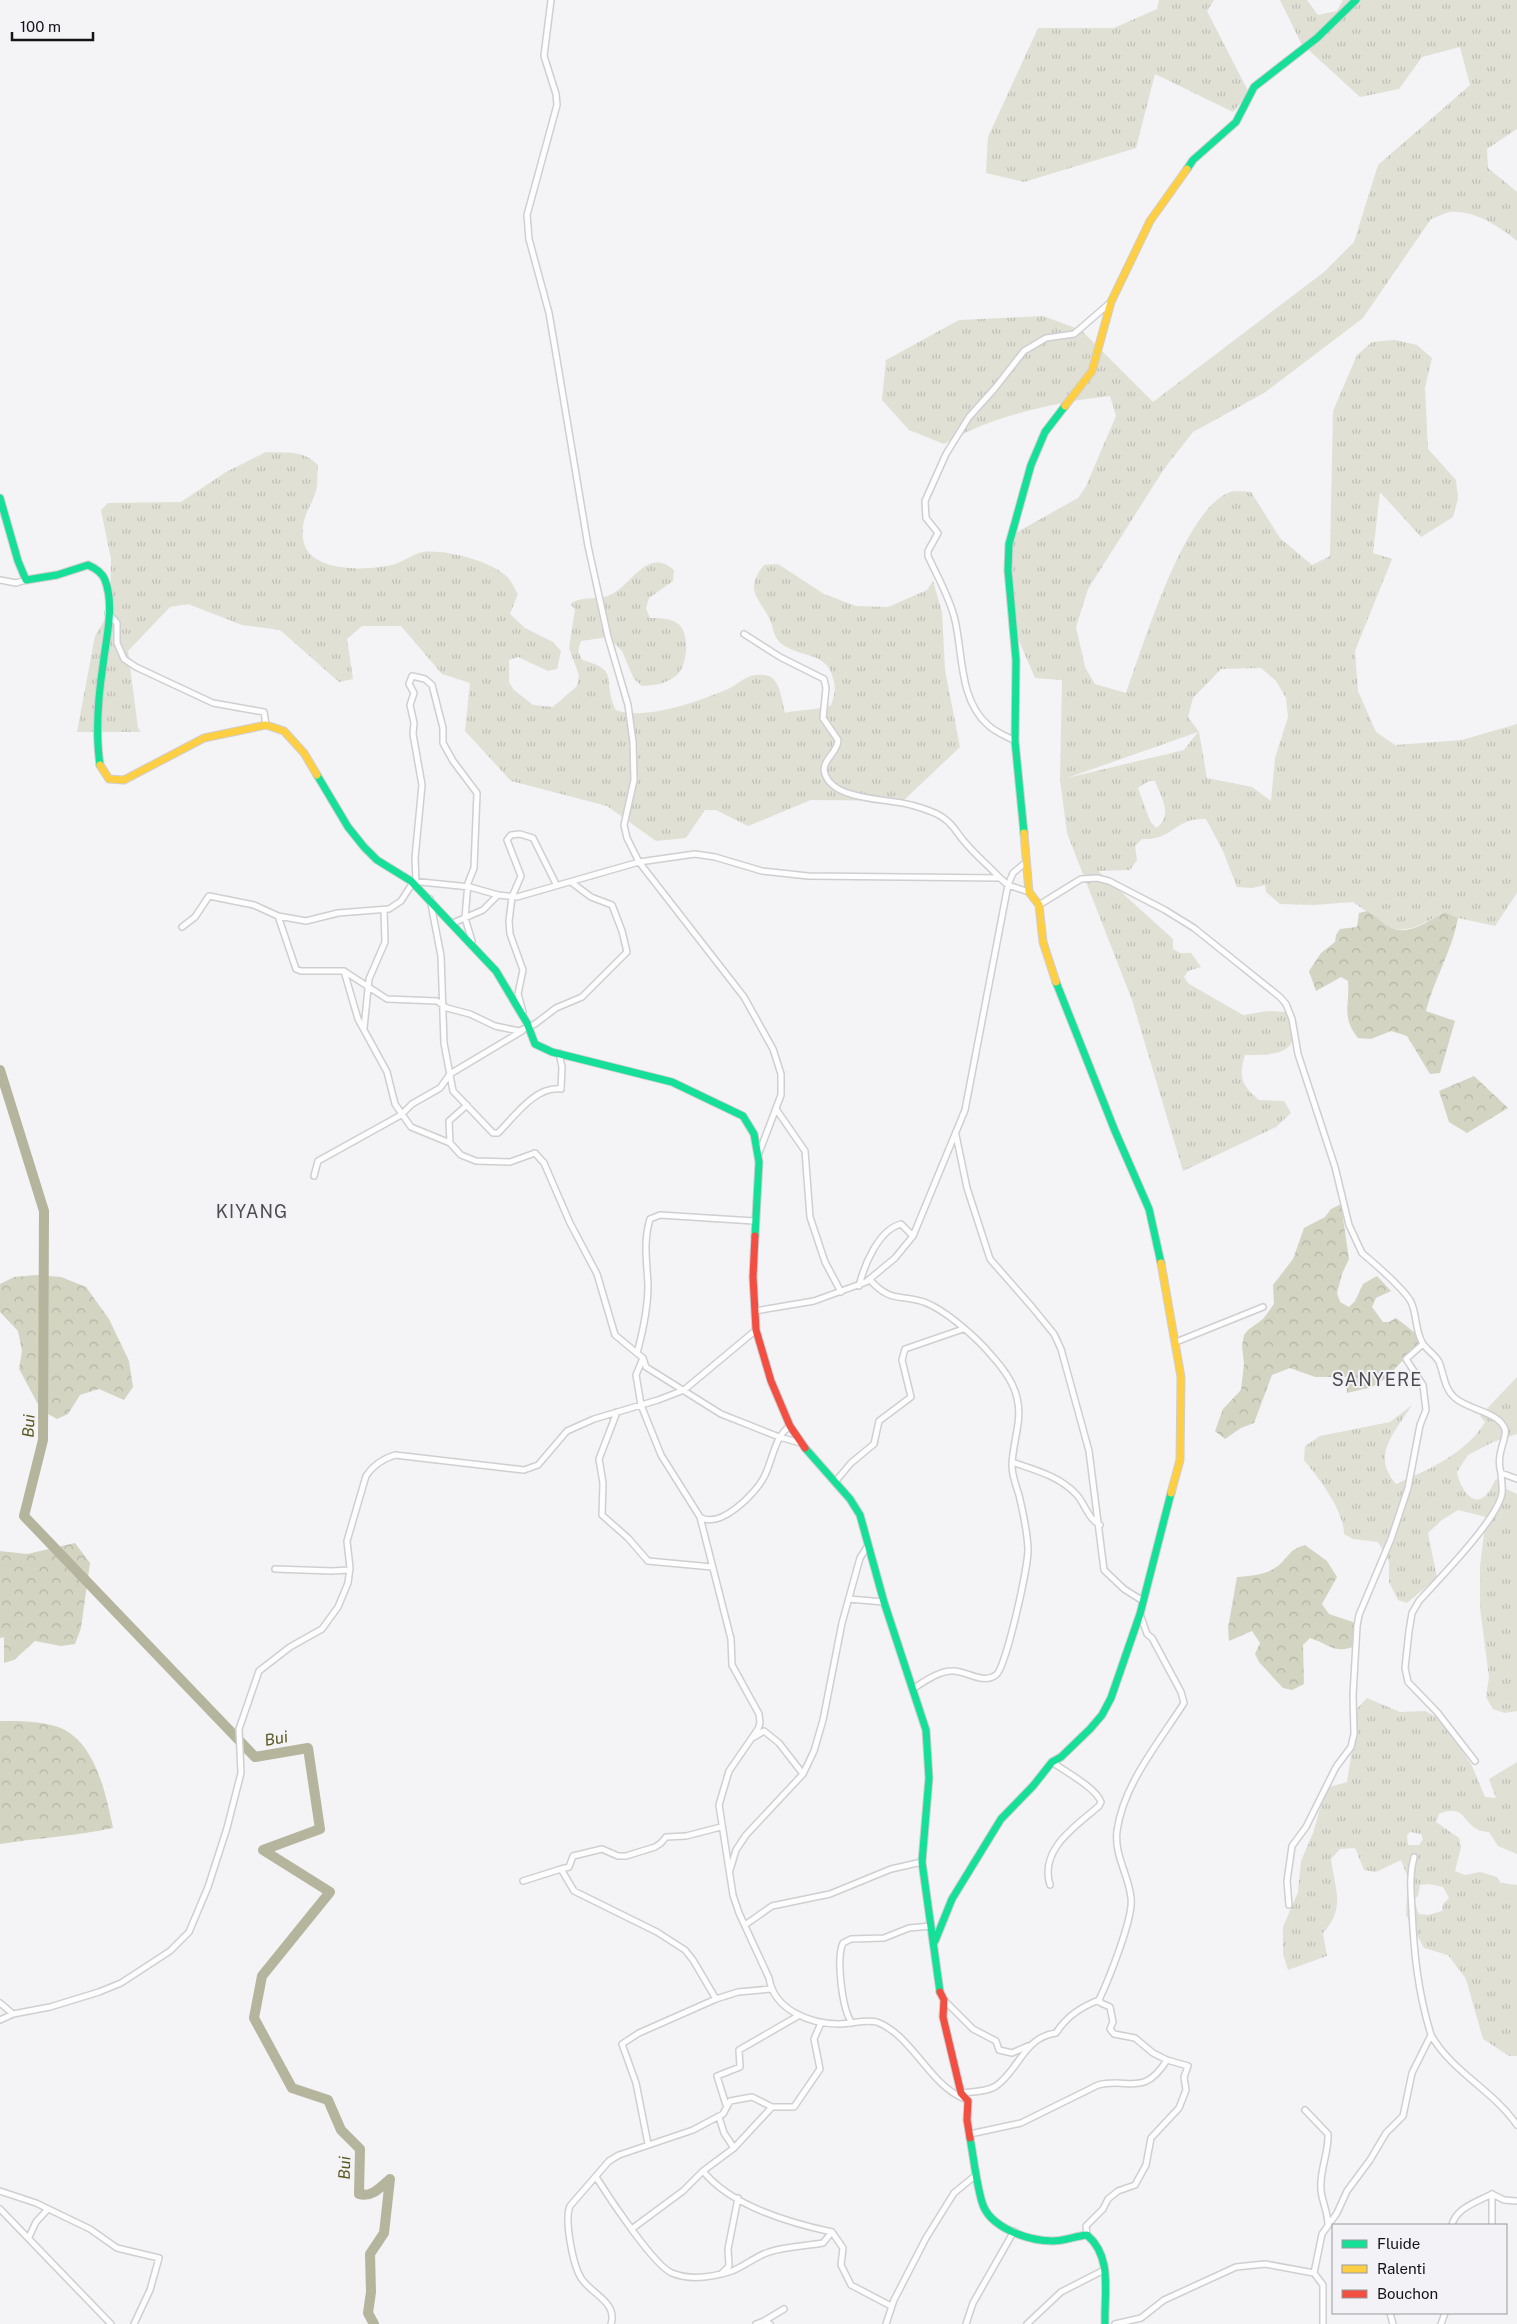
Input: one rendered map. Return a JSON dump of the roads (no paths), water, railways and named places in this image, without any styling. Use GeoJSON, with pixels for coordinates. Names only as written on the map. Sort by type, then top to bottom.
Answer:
{"type":"FeatureCollection","features":[{"type":"Feature","properties":{"kind":"main road"},"geometry":{"type":"LineString","coordinates":[[934,1942],[952,1899],[1001,1819],[1033,1786],[1052,1762],[1084,1735],[1102,1715],[1111,1698],[1140,1614],[1180,1460],[1182,1430],[1181,1377],[1176,1342],[1166,1282],[1149,1209],[1114,1131],[1055,980],[1043,942],[1039,905],[1029,892],[1014,741],[1016,660],[1008,570],[1008,544],[1034,457],[1045,432],[1092,371],[1100,348],[1111,302],[1150,221],[1182,172],[1236,122],[1254,86],[1317,38],[1356,0]]}},
{"type":"Feature","properties":{"kind":"main road"},"geometry":{"type":"LineString","coordinates":[[0,498],[18,561],[26,580],[38,580],[69,573],[88,565],[96,568],[105,580],[108,613],[105,661],[95,728],[102,771],[108,780],[113,782],[124,780],[204,738],[266,725],[284,731],[304,754],[348,826],[364,847],[377,860],[413,882],[453,923],[502,980],[528,1025],[535,1044],[545,1050],[586,1062],[672,1082],[725,1106],[747,1121],[755,1137],[758,1162],[753,1277],[756,1330],[771,1381],[790,1426],[801,1443],[836,1482],[858,1512],[884,1602],[914,1688],[926,1730],[928,1778],[922,1862],[934,1942],[938,1987],[944,2000],[943,2017],[961,2093],[968,2100],[967,2120],[976,2175],[986,2213],[1014,2231],[1038,2239],[1053,2241],[1087,2234],[1094,2239],[1100,2246],[1104,2258],[1106,2324]]}},
{"type":"Feature","properties":{"kind":"street"},"geometry":{"type":"LineString","coordinates":[[551,0],[544,56],[556,94],[557,105],[527,215],[529,239],[549,313],[588,546],[608,637],[628,705],[633,742],[634,780],[624,825],[627,838],[639,862],[744,997],[773,1049],[781,1074],[781,1095],[760,1148],[758,1162]]}},
{"type":"Feature","properties":{"kind":"street"},"geometry":{"type":"LineString","coordinates":[[1014,741],[989,726],[975,710],[971,700],[962,667],[956,620],[928,556],[928,551],[938,533],[926,518],[926,501],[956,436],[1019,356],[1046,338],[1074,334],[1111,302]]}},
{"type":"Feature","properties":{"kind":"street"},"geometry":{"type":"LineString","coordinates":[[0,580],[16,583],[26,580]]}},
{"type":"Feature","properties":{"kind":"street"},"geometry":{"type":"LineString","coordinates":[[108,613],[117,623],[117,643],[124,658],[136,668],[214,703],[264,712],[266,725]]}},
{"type":"Feature","properties":{"kind":"street"},"geometry":{"type":"LineString","coordinates":[[744,634],[780,658],[824,679],[826,688],[823,718],[838,740],[837,746],[824,766],[825,775],[833,787],[863,796],[911,805],[939,815],[1008,885],[1029,892]]}},
{"type":"Feature","properties":{"kind":"street"},"geometry":{"type":"LineString","coordinates":[[182,927],[196,917],[209,896],[254,905],[278,916],[306,921],[338,913],[384,910],[393,908],[401,901],[413,882],[422,785],[410,705],[414,693],[410,684],[412,676],[425,679],[432,685],[443,728],[443,743],[452,761],[477,793],[474,868],[469,879],[470,887],[465,918],[469,936],[478,951]]}},
{"type":"Feature","properties":{"kind":"street"},"geometry":{"type":"LineString","coordinates":[[528,1025],[518,996],[523,970],[509,929],[512,897],[521,876],[507,840],[511,835],[520,834],[533,838],[556,884]]}},
{"type":"Feature","properties":{"kind":"street"},"geometry":{"type":"LineString","coordinates":[[413,882],[470,887],[512,897],[523,896],[556,884],[570,882],[639,862],[695,854],[715,857],[762,871],[808,876],[1000,878]]}},
{"type":"Feature","properties":{"kind":"street"},"geometry":{"type":"LineString","coordinates":[[755,1311],[814,1301],[859,1286],[870,1280],[895,1258],[913,1236],[956,1134],[969,1091],[1008,885],[1013,873],[1025,863]]}},
{"type":"Feature","properties":{"kind":"street"},"geometry":{"type":"LineString","coordinates":[[1039,905],[1081,879],[1097,878],[1108,880],[1165,910],[1194,928],[1280,997],[1286,1004],[1292,1019],[1298,1054],[1335,1167],[1349,1225],[1357,1245],[1362,1253],[1410,1300],[1418,1334],[1423,1344],[1438,1360],[1446,1386],[1454,1398],[1497,1420],[1505,1427],[1506,1434],[1499,1452],[1498,1463],[1501,1473],[1502,1492],[1500,1501],[1473,1541],[1419,1601],[1412,1613],[1405,1668],[1408,1682],[1433,1707],[1475,1760]]}},
{"type":"Feature","properties":{"kind":"street"},"geometry":{"type":"LineString","coordinates":[[314,1176],[318,1160],[401,1114],[412,1104],[440,1088],[450,1074],[528,1025],[556,1008],[582,997],[614,967],[627,952],[622,931],[612,905],[590,897],[570,882]]}},
{"type":"Feature","properties":{"kind":"street"},"geometry":{"type":"LineString","coordinates":[[453,923],[483,910],[498,895]]}},
{"type":"Feature","properties":{"kind":"street"},"geometry":{"type":"LineString","coordinates":[[430,899],[442,962],[444,1043],[453,1091],[493,1133],[498,1133],[537,1094],[554,1088],[561,1089],[562,1067],[559,1053]]}},
{"type":"Feature","properties":{"kind":"street"},"geometry":{"type":"LineString","coordinates":[[364,1029],[367,985],[384,945],[384,910]]}},
{"type":"Feature","properties":{"kind":"street"},"geometry":{"type":"LineString","coordinates":[[433,920],[443,914]]}},
{"type":"Feature","properties":{"kind":"street"},"geometry":{"type":"LineString","coordinates":[[278,916],[296,968],[301,971],[322,969],[344,971],[386,999],[442,1003],[447,1008],[470,1014],[496,1026],[519,1031],[528,1025]]}},
{"type":"Feature","properties":{"kind":"street"},"geometry":{"type":"LineString","coordinates":[[344,971],[352,1002],[371,1046],[387,1072],[394,1099],[401,1114],[411,1127],[450,1143],[461,1155],[476,1161],[510,1162],[535,1153],[544,1163],[570,1224],[597,1274],[615,1335],[643,1358],[646,1367],[721,1414],[779,1438],[801,1443]]}},
{"type":"Feature","properties":{"kind":"street"},"geometry":{"type":"LineString","coordinates":[[450,1143],[449,1122],[467,1104]]}},
{"type":"Feature","properties":{"kind":"street"},"geometry":{"type":"LineString","coordinates":[[776,1109],[805,1151],[810,1217],[825,1262],[841,1292]]}},
{"type":"Feature","properties":{"kind":"street"},"geometry":{"type":"LineString","coordinates":[[956,1134],[967,1188],[990,1259],[1054,1334],[1061,1349],[1088,1450],[1100,1525],[1104,1570],[1124,1589],[1143,1601]]}},
{"type":"Feature","properties":{"kind":"street"},"geometry":{"type":"LineString","coordinates":[[637,1353],[642,1339],[646,1312],[648,1285],[644,1256],[650,1219],[660,1215],[754,1221]]}},
{"type":"Feature","properties":{"kind":"street"},"geometry":{"type":"LineString","coordinates":[[859,1286],[866,1262],[884,1236],[901,1224],[913,1236]]}},
{"type":"Feature","properties":{"kind":"street"},"geometry":{"type":"LineString","coordinates":[[870,1280],[884,1293],[891,1296],[932,1306],[963,1329],[994,1358],[1017,1396],[1018,1424],[1012,1462],[1025,1528],[1028,1556],[1019,1603],[1001,1669],[992,1678],[984,1678],[953,1670],[945,1672],[914,1688]]}},
{"type":"Feature","properties":{"kind":"street"},"geometry":{"type":"LineString","coordinates":[[1176,1342],[1263,1307]]}},
{"type":"Feature","properties":{"kind":"street"},"geometry":{"type":"LineString","coordinates":[[836,1482],[850,1463],[874,1444],[879,1421],[911,1397],[902,1360],[905,1349],[963,1329]]}},
{"type":"Feature","properties":{"kind":"street"},"geometry":{"type":"LineString","coordinates":[[0,2020],[13,2014],[50,2007],[121,1983],[170,1951],[189,1932],[208,1887],[236,1792],[241,1773],[238,1730],[251,1700],[257,1676],[259,1671],[290,1647],[322,1629],[338,1607],[348,1583],[347,1541],[366,1476],[370,1470],[386,1458],[395,1455],[524,1470],[538,1465],[567,1431],[594,1418],[641,1405],[684,1390],[756,1330]]}},
{"type":"Feature","properties":{"kind":"street"},"geometry":{"type":"LineString","coordinates":[[1289,1905],[1287,1881],[1292,1846],[1306,1827],[1336,1767],[1350,1747],[1354,1734],[1353,1695],[1357,1626],[1359,1616],[1391,1539],[1408,1488],[1420,1425],[1426,1410],[1424,1388],[1406,1359],[1423,1344]]}},
{"type":"Feature","properties":{"kind":"street"},"geometry":{"type":"LineString","coordinates":[[643,1358],[636,1375],[641,1405],[662,1455],[700,1517],[731,1639],[732,1665],[759,1714],[760,1723],[754,1737],[729,1770],[719,1805],[733,1895],[769,1978],[771,1989],[781,2002],[798,2016],[821,2023],[870,2021],[882,2024],[897,2036],[948,2090],[968,2100]]}},
{"type":"Feature","properties":{"kind":"street"},"geometry":{"type":"LineString","coordinates":[[617,1412],[599,1459],[603,1484],[602,1515],[628,1538],[648,1561],[712,1567]]}},
{"type":"Feature","properties":{"kind":"street"},"geometry":{"type":"LineString","coordinates":[[700,1517],[709,1521],[722,1517],[748,1498],[765,1475],[782,1431],[790,1426]]}},
{"type":"Feature","properties":{"kind":"street"},"geometry":{"type":"LineString","coordinates":[[1012,1462],[1054,1477],[1067,1486],[1078,1495],[1092,1519],[1100,1525]]}},
{"type":"Feature","properties":{"kind":"street"},"geometry":{"type":"LineString","coordinates":[[1501,1473],[1517,1479]]}},
{"type":"Feature","properties":{"kind":"street"},"geometry":{"type":"LineString","coordinates":[[731,1880],[729,1872],[735,1854],[746,1835],[803,1774],[818,1744],[836,1648],[860,1558],[867,1547]]}},
{"type":"Feature","properties":{"kind":"street"},"geometry":{"type":"LineString","coordinates":[[275,1569],[349,1570]]}},
{"type":"Feature","properties":{"kind":"street"},"geometry":{"type":"LineString","coordinates":[[849,1599],[884,1602]]}},
{"type":"Feature","properties":{"kind":"street"},"geometry":{"type":"LineString","coordinates":[[961,2093],[979,2091],[995,2086],[1043,2034],[1056,2033],[1065,2020],[1085,2006],[1099,2000],[1112,1971],[1130,1911],[1131,1898],[1118,1857],[1117,1832],[1127,1797],[1140,1772],[1184,1703],[1181,1692],[1147,1634],[1140,1614]]}},
{"type":"Feature","properties":{"kind":"street"},"geometry":{"type":"LineString","coordinates":[[754,1737],[764,1731],[772,1737],[779,1743],[803,1774]]}},
{"type":"Feature","properties":{"kind":"street"},"geometry":{"type":"LineString","coordinates":[[1050,1885],[1047,1867],[1054,1852],[1072,1827],[1099,1806],[1101,1802],[1094,1790],[1052,1762]]}},
{"type":"Feature","properties":{"kind":"street"},"geometry":{"type":"LineString","coordinates":[[523,1881],[569,1867],[572,1856],[599,1849],[607,1850],[618,1856],[626,1856],[655,1847],[662,1843],[666,1837],[686,1836],[721,1827]]}},
{"type":"Feature","properties":{"kind":"street"},"geometry":{"type":"LineString","coordinates":[[1414,1857],[1410,1874],[1413,1947],[1420,1998],[1431,2035],[1452,2063],[1504,2107],[1517,2124]]}},
{"type":"Feature","properties":{"kind":"street"},"geometry":{"type":"LineString","coordinates":[[745,1925],[772,1906],[830,1894],[886,1871],[922,1862]]}},
{"type":"Feature","properties":{"kind":"street"},"geometry":{"type":"LineString","coordinates":[[561,1869],[574,1891],[657,1932],[685,1950],[694,1960],[716,2000]]}},
{"type":"Feature","properties":{"kind":"street"},"geometry":{"type":"LineString","coordinates":[[852,2023],[848,2017],[841,1974],[843,1943],[850,1939],[884,1938],[909,1928],[931,1926]]}},
{"type":"Feature","properties":{"kind":"street"},"geometry":{"type":"LineString","coordinates":[[648,2144],[636,2083],[622,2044],[639,2033],[716,2000],[738,1992],[771,1989]]}},
{"type":"Feature","properties":{"kind":"street"},"geometry":{"type":"LineString","coordinates":[[944,2000],[973,2029],[996,2041],[998,2050],[1012,2053],[1031,2046]]}},
{"type":"Feature","properties":{"kind":"street"},"geometry":{"type":"LineString","coordinates":[[1087,2234],[1086,2226],[1103,2209],[1108,2198],[1118,2191],[1135,2184],[1146,2165],[1151,2138],[1179,2108],[1186,2090],[1184,2078],[1188,2066],[1167,2060],[1153,2053],[1134,2038],[1114,2034],[1110,2029],[1113,2022],[1110,2007],[1099,2000]]}},
{"type":"Feature","properties":{"kind":"street"},"geometry":{"type":"LineString","coordinates":[[0,2003],[13,2014]]}},
{"type":"Feature","properties":{"kind":"street"},"geometry":{"type":"LineString","coordinates":[[726,2105],[717,2076],[740,2068],[739,2050],[798,2016]]}},
{"type":"Feature","properties":{"kind":"street"},"geometry":{"type":"LineString","coordinates":[[611,2324],[613,2317],[611,2308],[581,2277],[573,2254],[568,2214],[573,2201],[609,2161],[618,2155],[689,2132],[723,2114],[726,2105],[730,2101],[752,2096],[772,2107],[794,2107],[820,2069],[814,2039],[821,2023]]}},
{"type":"Feature","properties":{"kind":"street"},"geometry":{"type":"LineString","coordinates":[[1314,2273],[1322,2234],[1347,2190],[1370,2160],[1386,2132],[1403,2116],[1412,2073],[1431,2035]]}},
{"type":"Feature","properties":{"kind":"street"},"geometry":{"type":"LineString","coordinates":[[970,2134],[1021,2122],[1098,2085],[1106,2083],[1139,2084],[1154,2076],[1167,2060]]}},
{"type":"Feature","properties":{"kind":"street"},"geometry":{"type":"LineString","coordinates":[[633,2228],[683,2191],[703,2171],[734,2148],[772,2107]]}},
{"type":"Feature","properties":{"kind":"street"},"geometry":{"type":"LineString","coordinates":[[1304,2110],[1328,2134],[1328,2148],[1321,2189],[1328,2212],[1328,2225]]}},
{"type":"Feature","properties":{"kind":"street"},"geometry":{"type":"LineString","coordinates":[[719,2116],[724,2132],[734,2148]]}},
{"type":"Feature","properties":{"kind":"street"},"geometry":{"type":"LineString","coordinates":[[703,2171],[719,2189],[763,2212],[832,2232],[843,2248],[842,2265],[850,2285],[892,2306]]}},
{"type":"Feature","properties":{"kind":"street"},"geometry":{"type":"LineString","coordinates":[[886,2324],[892,2306],[915,2258],[944,2208],[954,2193],[976,2175]]}},
{"type":"Feature","properties":{"kind":"street"},"geometry":{"type":"LineString","coordinates":[[596,2177],[616,2209],[670,2273],[697,2278],[720,2274],[735,2270],[770,2252],[823,2244],[832,2232]]}},
{"type":"Feature","properties":{"kind":"street"},"geometry":{"type":"LineString","coordinates":[[0,2191],[15,2195],[90,2229],[117,2248],[159,2258],[150,2290],[134,2324]]}},
{"type":"Feature","properties":{"kind":"street"},"geometry":{"type":"LineString","coordinates":[[1492,2194],[1504,2200],[1517,2201]]}},
{"type":"Feature","properties":{"kind":"street"},"geometry":{"type":"LineString","coordinates":[[1452,2224],[1454,2216],[1459,2212],[1492,2194]]}},
{"type":"Feature","properties":{"kind":"street"},"geometry":{"type":"LineString","coordinates":[[1492,2194],[1492,2224]]}},
{"type":"Feature","properties":{"kind":"street"},"geometry":{"type":"LineString","coordinates":[[720,2274],[729,2266],[728,2249],[738,2198]]}},
{"type":"Feature","properties":{"kind":"street"},"geometry":{"type":"LineString","coordinates":[[0,2209],[111,2324]]}},
{"type":"Feature","properties":{"kind":"street"},"geometry":{"type":"LineString","coordinates":[[29,2237],[36,2222],[48,2209]]}},
{"type":"Feature","properties":{"kind":"street"},"geometry":{"type":"LineString","coordinates":[[966,2324],[973,2303],[1014,2231]]}},
{"type":"Feature","properties":{"kind":"street"},"geometry":{"type":"LineString","coordinates":[[1115,2324],[1141,2318],[1164,2300],[1236,2267],[1264,2264],[1314,2273],[1323,2285],[1323,2324]]}},
{"type":"Feature","properties":{"kind":"street"},"geometry":{"type":"LineString","coordinates":[[1027,2324],[1061,2292],[1104,2270]]}},
{"type":"Feature","properties":{"kind":"street"},"geometry":{"type":"LineString","coordinates":[[756,2324],[784,2309]]}},
{"type":"Feature","properties":{"kind":"street"},"geometry":{"type":"LineString","coordinates":[[764,2321],[770,2324]]}},
{"type":"Feature","properties":{"kind":"waterway","name":"Bui"},"geometry":{"type":"LineString","coordinates":[[0,1070],[44,1211],[43,1440],[24,1516],[255,1757],[308,1748],[320,1829],[263,1850],[330,1892],[262,1976],[254,2018],[292,2088],[328,2100],[341,2130],[360,2149],[359,2194],[372,2193],[390,2179],[384,2233],[370,2254],[371,2292],[368,2313],[374,2324]]}},
{"type":"Feature","properties":{"kind":"district","name":"KIYANG"},"geometry":{"type":"Point","coordinates":[252,1212]}},
{"type":"Feature","properties":{"kind":"district","name":"SANYERE"},"geometry":{"type":"Point","coordinates":[1377,1380]}}]}
